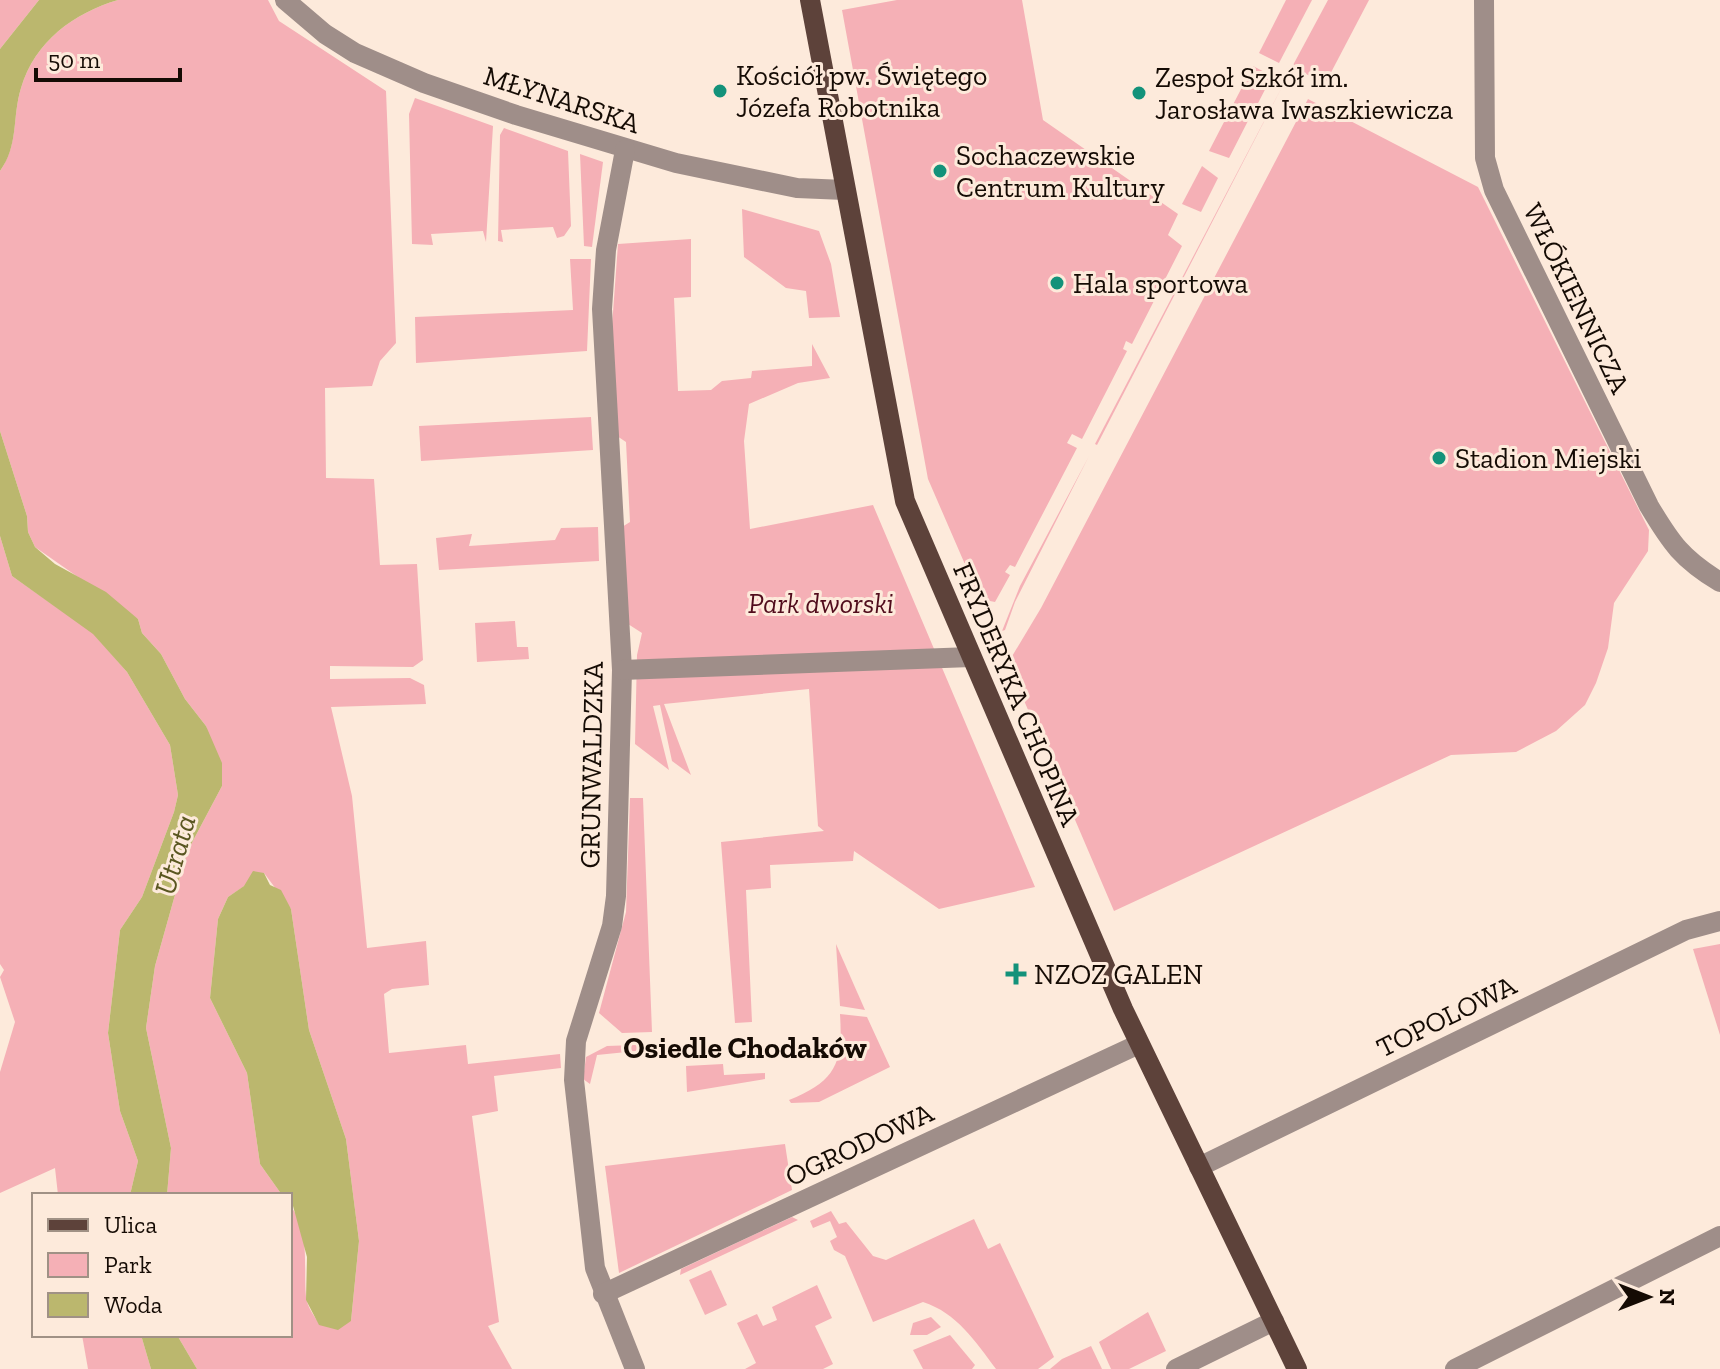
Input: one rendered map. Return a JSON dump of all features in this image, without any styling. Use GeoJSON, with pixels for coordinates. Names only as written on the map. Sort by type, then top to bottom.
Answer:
{"type":"FeatureCollection","features":[{"type":"Feature","properties":{"kind":"main road","name":"FRYDERYKA CHOPINA"},"geometry":{"type":"LineString","coordinates":[[810,0],[899,480],[971,657],[1139,1044],[1297,1369]]}},
{"type":"Feature","properties":{"kind":"street","name":"MŁYNARSKA"},"geometry":{"type":"LineString","coordinates":[[285,0],[325,34],[368,59],[424,83],[625,150],[797,188],[845,190]]}},
{"type":"Feature","properties":{"kind":"street","name":"WŁÓKIENNICZA"},"geometry":{"type":"LineString","coordinates":[[1484,0],[1485,158],[1490,183],[1649,506],[1674,548],[1689,563],[1720,582]]}},
{"type":"Feature","properties":{"kind":"street","name":"GRUNWALDZKA"},"geometry":{"type":"LineString","coordinates":[[625,150],[606,250],[602,309],[622,670],[622,769],[614,912],[574,1059],[589,1238],[603,1294],[635,1369]]}},
{"type":"Feature","properties":{"kind":"street"},"geometry":{"type":"LineString","coordinates":[[622,670],[971,657]]}},
{"type":"Feature","properties":{"kind":"street","name":"TOPOLOWA"},"geometry":{"type":"LineString","coordinates":[[1199,1167],[1661,942],[1699,925],[1720,921]]}},
{"type":"Feature","properties":{"kind":"street","name":"OGRODOWA"},"geometry":{"type":"LineString","coordinates":[[603,1294],[1139,1044]]}},
{"type":"Feature","properties":{"kind":"street"},"geometry":{"type":"LineString","coordinates":[[1455,1369],[1720,1236]]}},
{"type":"Feature","properties":{"kind":"street"},"geometry":{"type":"LineString","coordinates":[[1176,1369],[1274,1321]]}},
{"type":"Feature","properties":{"kind":"green space"},"geometry":{"type":"Polygon","coordinates":[[[0,0],[39,0],[0,49],[0,0]]]}},
{"type":"Feature","properties":{"kind":"green space"},"geometry":{"type":"Polygon","coordinates":[[[118,0],[268,0],[279,21],[386,91],[396,343],[380,361],[372,386],[325,388],[326,478],[374,479],[380,565],[417,564],[423,660],[413,667],[330,666],[330,679],[410,678],[424,685],[426,704],[331,707],[352,796],[367,948],[426,941],[429,985],[392,989],[384,994],[389,1053],[466,1045],[468,1064],[560,1054],[561,1068],[494,1076],[498,1111],[472,1116],[499,1322],[488,1326],[512,1369],[197,1369],[178,1337],[292,1337],[292,1208],[304,1238],[306,1297],[310,1308],[320,1325],[351,1321],[359,1241],[346,1139],[309,1030],[291,909],[264,873],[228,897],[218,919],[210,998],[247,1073],[260,1164],[281,1193],[167,1193],[171,1148],[146,1028],[155,966],[187,852],[222,786],[206,726],[185,699],[161,654],[142,633],[138,619],[35,547],[0,431],[0,171],[13,141],[21,88],[36,56],[58,31],[118,0]]]}},
{"type":"Feature","properties":{"kind":"green space"},"geometry":{"type":"Polygon","coordinates":[[[897,0],[1022,0],[1043,120],[1178,214],[1168,235],[1182,246],[1132,344],[1126,341],[1123,349],[1127,351],[1082,439],[1072,434],[1067,443],[1077,448],[1015,567],[1010,565],[1005,572],[1010,575],[995,602],[980,599],[928,479],[842,10],[897,0]]]}},
{"type":"Feature","properties":{"kind":"green space"},"geometry":{"type":"Polygon","coordinates":[[[1286,0],[1312,0],[1279,63],[1259,53],[1286,0]]]}},
{"type":"Feature","properties":{"kind":"green space"},"geometry":{"type":"Polygon","coordinates":[[[1328,0],[1369,0],[1326,82],[1322,82],[1292,67],[1328,0]]]}},
{"type":"Feature","properties":{"kind":"green space"},"geometry":{"type":"Polygon","coordinates":[[[1253,66],[1272,76],[1255,109],[1249,107],[1246,113],[1250,117],[1229,158],[1209,151],[1253,66]]]}},
{"type":"Feature","properties":{"kind":"green space"},"geometry":{"type":"Polygon","coordinates":[[[1283,85],[1097,445],[1095,444],[1283,85]]]}},
{"type":"Feature","properties":{"kind":"green space"},"geometry":{"type":"Polygon","coordinates":[[[415,98],[493,126],[486,242],[483,231],[431,234],[433,245],[412,244],[409,114],[415,98]]]}},
{"type":"Feature","properties":{"kind":"green space"},"geometry":{"type":"Polygon","coordinates":[[[1308,99],[1478,187],[1649,530],[1648,551],[1614,603],[1608,648],[1585,705],[1556,731],[1516,752],[1451,755],[1114,911],[1008,663],[1041,608],[1308,99]]]}},
{"type":"Feature","properties":{"kind":"green space"},"geometry":{"type":"Polygon","coordinates":[[[504,128],[568,151],[571,226],[564,236],[557,238],[553,227],[501,230],[503,242],[498,241],[500,135],[504,128]]]}},
{"type":"Feature","properties":{"kind":"green space"},"geometry":{"type":"Polygon","coordinates":[[[580,154],[603,162],[592,247],[584,246],[580,154]]]}},
{"type":"Feature","properties":{"kind":"green space"},"geometry":{"type":"Polygon","coordinates":[[[1202,166],[1218,178],[1201,212],[1182,204],[1202,166]]]}},
{"type":"Feature","properties":{"kind":"green space"},"geometry":{"type":"Polygon","coordinates":[[[742,209],[819,231],[831,264],[840,317],[809,318],[806,291],[786,288],[744,257],[742,209]]]}},
{"type":"Feature","properties":{"kind":"green space","name":"Park dworski"},"geometry":{"type":"Polygon","coordinates":[[[691,239],[691,297],[674,298],[678,391],[711,390],[722,381],[751,378],[752,371],[812,366],[812,344],[830,378],[798,383],[749,404],[744,441],[750,529],[873,505],[1035,887],[939,909],[854,851],[853,861],[770,865],[771,888],[746,890],[752,1022],[735,1023],[721,842],[824,831],[818,826],[809,689],[664,704],[691,775],[672,761],[660,705],[653,706],[669,770],[635,744],[637,655],[642,633],[628,624],[622,527],[630,522],[626,442],[617,436],[612,326],[618,244],[691,239]]]}},
{"type":"Feature","properties":{"kind":"green space"},"geometry":{"type":"Polygon","coordinates":[[[570,259],[591,259],[587,351],[416,363],[415,317],[573,310],[570,259]]]}},
{"type":"Feature","properties":{"kind":"green space"},"geometry":{"type":"Polygon","coordinates":[[[591,417],[593,450],[421,461],[419,426],[591,417]]]}},
{"type":"Feature","properties":{"kind":"green space"},"geometry":{"type":"Polygon","coordinates":[[[1089,456],[1015,602],[1005,630],[1002,631],[1020,586],[1089,456]]]}},
{"type":"Feature","properties":{"kind":"green space"},"geometry":{"type":"Polygon","coordinates":[[[598,527],[599,561],[439,570],[436,538],[472,534],[469,546],[555,540],[561,528],[598,527]]]}},
{"type":"Feature","properties":{"kind":"green space"},"geometry":{"type":"Polygon","coordinates":[[[0,536],[12,576],[93,633],[127,672],[170,745],[178,795],[142,897],[120,930],[108,1033],[120,1111],[138,1161],[130,1193],[58,1193],[55,1168],[0,1193],[0,1072],[15,1022],[0,977],[4,970],[0,964],[0,536]]]}},
{"type":"Feature","properties":{"kind":"green space"},"geometry":{"type":"Polygon","coordinates":[[[515,621],[517,647],[528,647],[529,659],[477,662],[475,623],[515,621]]]}},
{"type":"Feature","properties":{"kind":"green space"},"geometry":{"type":"Polygon","coordinates":[[[630,798],[643,798],[652,1032],[622,1033],[599,1013],[626,912],[630,798]]]}},
{"type":"Feature","properties":{"kind":"green space"},"geometry":{"type":"Polygon","coordinates":[[[836,944],[865,1010],[840,1006],[836,944]]]}},
{"type":"Feature","properties":{"kind":"green space"},"geometry":{"type":"Polygon","coordinates":[[[1720,944],[1720,1035],[1693,949],[1720,944]]]}},
{"type":"Feature","properties":{"kind":"green space"},"geometry":{"type":"Polygon","coordinates":[[[840,1014],[867,1017],[890,1067],[819,1102],[791,1103],[789,1100],[818,1085],[834,1068],[840,1045],[840,1014]]]}},
{"type":"Feature","properties":{"kind":"green space"},"geometry":{"type":"Polygon","coordinates":[[[663,1044],[666,1048],[597,1055],[590,1084],[583,1079],[586,1057],[607,1046],[663,1044]]]}},
{"type":"Feature","properties":{"kind":"green space"},"geometry":{"type":"Polygon","coordinates":[[[723,1064],[724,1075],[765,1073],[765,1079],[687,1092],[686,1066],[723,1064]]]}},
{"type":"Feature","properties":{"kind":"green space"},"geometry":{"type":"Polygon","coordinates":[[[785,1144],[792,1190],[619,1273],[605,1166],[785,1144]]]}},
{"type":"Feature","properties":{"kind":"green space"},"geometry":{"type":"Polygon","coordinates":[[[831,1211],[839,1224],[846,1222],[873,1256],[886,1260],[974,1219],[988,1249],[1000,1243],[1054,1357],[1038,1369],[996,1369],[956,1321],[923,1302],[873,1322],[845,1256],[834,1250],[830,1241],[837,1237],[830,1221],[813,1228],[810,1221],[831,1211]]]}},
{"type":"Feature","properties":{"kind":"green space"},"geometry":{"type":"Polygon","coordinates":[[[792,1217],[798,1220],[680,1275],[681,1269],[792,1217]]]}},
{"type":"Feature","properties":{"kind":"green space"},"geometry":{"type":"Polygon","coordinates":[[[711,1270],[727,1305],[705,1315],[689,1280],[711,1270]]]}},
{"type":"Feature","properties":{"kind":"green space"},"geometry":{"type":"Polygon","coordinates":[[[817,1285],[832,1318],[815,1326],[833,1364],[823,1369],[745,1369],[756,1363],[737,1323],[757,1314],[763,1326],[777,1320],[772,1307],[817,1285]]]}},
{"type":"Feature","properties":{"kind":"green space"},"geometry":{"type":"Polygon","coordinates":[[[1148,1312],[1166,1351],[1129,1369],[1111,1369],[1099,1342],[1148,1312]]]}},
{"type":"Feature","properties":{"kind":"green space"},"geometry":{"type":"Polygon","coordinates":[[[931,1317],[941,1327],[927,1335],[910,1335],[913,1323],[931,1317]]]}},
{"type":"Feature","properties":{"kind":"green space"},"geometry":{"type":"Polygon","coordinates":[[[950,1335],[975,1365],[972,1369],[923,1369],[913,1350],[950,1335]]]}},
{"type":"Feature","properties":{"kind":"green space"},"geometry":{"type":"Polygon","coordinates":[[[82,1337],[142,1337],[151,1369],[88,1369],[82,1337]]]}},
{"type":"Feature","properties":{"kind":"green space"},"geometry":{"type":"Polygon","coordinates":[[[1091,1346],[1102,1369],[1050,1369],[1062,1359],[1091,1346]]]}},
{"type":"Feature","properties":{"kind":"water"},"geometry":{"type":"Polygon","coordinates":[[[39,0],[118,0],[72,21],[58,31],[36,56],[21,88],[13,141],[0,171],[0,49],[39,0]]]}},
{"type":"Feature","properties":{"kind":"water","name":"Utrata"},"geometry":{"type":"Polygon","coordinates":[[[0,431],[35,547],[55,564],[106,592],[138,619],[142,633],[161,654],[185,699],[206,726],[222,763],[222,786],[187,852],[155,966],[146,1028],[171,1148],[167,1193],[130,1193],[138,1161],[120,1111],[108,1033],[120,930],[142,897],[178,795],[170,745],[127,672],[93,634],[12,576],[0,536],[0,431]]]}},
{"type":"Feature","properties":{"kind":"water"},"geometry":{"type":"Polygon","coordinates":[[[253,871],[264,873],[270,885],[281,890],[291,909],[309,1030],[346,1139],[359,1241],[351,1321],[338,1330],[319,1325],[306,1300],[307,1257],[292,1193],[281,1193],[260,1164],[247,1073],[210,998],[218,919],[228,897],[244,886],[253,871]]]}},
{"type":"Feature","properties":{"kind":"water"},"geometry":{"type":"Polygon","coordinates":[[[142,1337],[178,1337],[197,1369],[151,1369],[142,1337]]]}},
{"type":"Feature","properties":{"kind":"place","name":"Kościół pw. Świętego Józefa Robotnika"},"geometry":{"type":"Point","coordinates":[720,91]}},
{"type":"Feature","properties":{"kind":"place","name":"Zespoł Szkół im. Jarosława Iwaszkiewicza"},"geometry":{"type":"Point","coordinates":[1139,93]}},
{"type":"Feature","properties":{"kind":"place","name":"Sochaczewskie Centrum Kultury"},"geometry":{"type":"Point","coordinates":[940,171]}},
{"type":"Feature","properties":{"kind":"place","name":"Hala sportowa"},"geometry":{"type":"Point","coordinates":[1057,283]}},
{"type":"Feature","properties":{"kind":"place","name":"Stadion Miejski"},"geometry":{"type":"Point","coordinates":[1439,458]}},
{"type":"Feature","properties":{"kind":"place","name":"NZOZ GALEN"},"geometry":{"type":"Point","coordinates":[1016,974]}},
{"type":"Feature","properties":{"kind":"district","name":"Osiedle Chodaków"},"geometry":{"type":"Point","coordinates":[745,1048]}}]}
